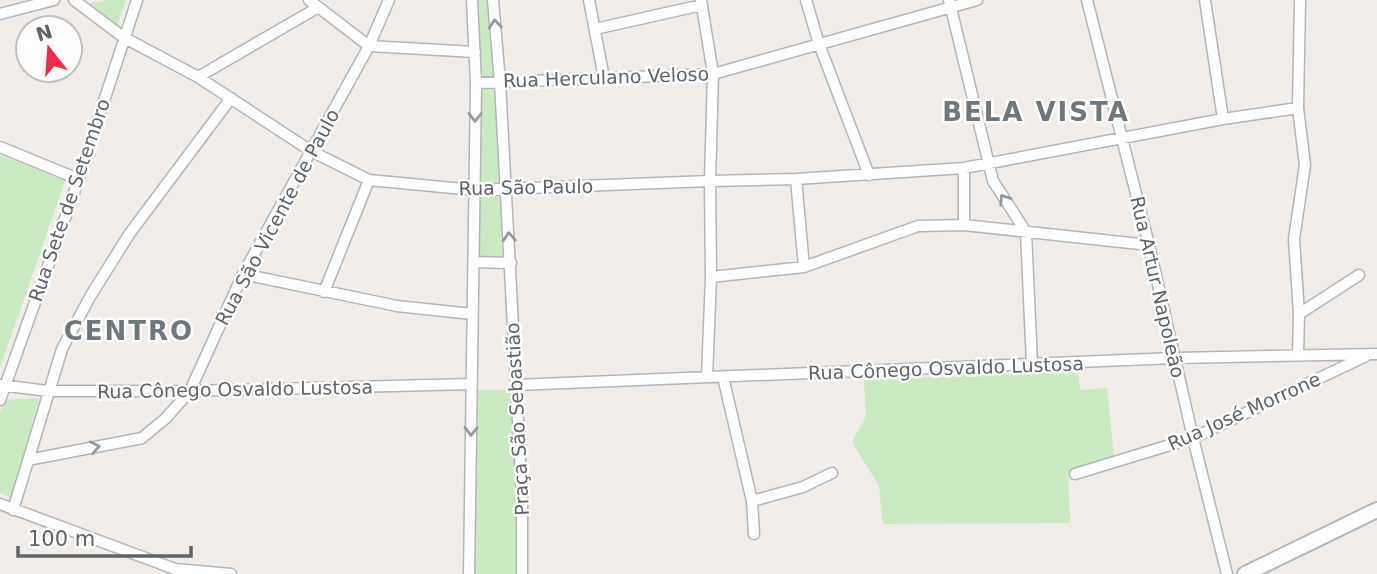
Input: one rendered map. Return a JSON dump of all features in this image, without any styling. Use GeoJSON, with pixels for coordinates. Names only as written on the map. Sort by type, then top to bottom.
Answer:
{"type":"FeatureCollection","features":[{"type":"Feature","properties":{"kind":"main road"},"geometry":{"type":"LineString","coordinates":[[1267,574],[1361,523],[1377,510]]}},
{"type":"Feature","properties":{"kind":"main road"},"geometry":{"type":"LineString","coordinates":[[1245,574],[1361,523],[1377,520]]}},
{"type":"Feature","properties":{"kind":"street"},"geometry":{"type":"LineString","coordinates":[[0,14],[54,0]]}},
{"type":"Feature","properties":{"kind":"street","name":"Rua São Paulo"},"geometry":{"type":"LineString","coordinates":[[74,0],[123,37],[198,77],[311,151],[369,180],[474,190],[796,179],[964,168],[1223,119],[1298,108]]}},
{"type":"Feature","properties":{"kind":"street","name":"Rua Sete de Setembro"},"geometry":{"type":"LineString","coordinates":[[0,400],[78,179],[137,0]]}},
{"type":"Feature","properties":{"kind":"street","name":"Rua São Vicente de Paulo"},"geometry":{"type":"LineString","coordinates":[[28,460],[142,438],[166,418],[190,391],[243,274],[369,46],[389,0]]}},
{"type":"Feature","properties":{"kind":"street","name":"Praça São Sebastião"},"geometry":{"type":"LineString","coordinates":[[469,574],[476,83],[472,0]]}},
{"type":"Feature","properties":{"kind":"street","name":"Praça São Sebastião"},"geometry":{"type":"LineString","coordinates":[[493,0],[500,82],[522,496],[522,574]]}},
{"type":"Feature","properties":{"kind":"street"},"geometry":{"type":"LineString","coordinates":[[589,0],[604,78]]}},
{"type":"Feature","properties":{"kind":"street"},"geometry":{"type":"LineString","coordinates":[[806,0],[819,44],[869,175]]}},
{"type":"Feature","properties":{"kind":"street","name":"Rua Herculano Veloso"},"geometry":{"type":"LineString","coordinates":[[476,83],[713,74],[950,4],[977,0]]}},
{"type":"Feature","properties":{"kind":"street","name":"Rua Artur Napoleão"},"geometry":{"type":"LineString","coordinates":[[1087,0],[1149,245],[1227,574]]}},
{"type":"Feature","properties":{"kind":"street"},"geometry":{"type":"LineString","coordinates":[[1205,0],[1223,119]]}},
{"type":"Feature","properties":{"kind":"street"},"geometry":{"type":"LineString","coordinates":[[1298,355],[1299,314],[1294,239],[1305,165],[1298,108],[1300,0]]}},
{"type":"Feature","properties":{"kind":"street"},"geometry":{"type":"LineString","coordinates":[[595,29],[701,2],[713,74],[710,181],[712,277],[707,377]]}},
{"type":"Feature","properties":{"kind":"street"},"geometry":{"type":"LineString","coordinates":[[198,77],[313,4],[369,46],[475,52]]}},
{"type":"Feature","properties":{"kind":"street"},"geometry":{"type":"LineString","coordinates":[[950,4],[987,164],[993,181],[1026,232],[1032,364]]}},
{"type":"Feature","properties":{"kind":"street"},"geometry":{"type":"LineString","coordinates":[[13,510],[62,349],[97,285],[130,233],[231,98]]}},
{"type":"Feature","properties":{"kind":"street"},"geometry":{"type":"LineString","coordinates":[[0,147],[78,179]]}},
{"type":"Feature","properties":{"kind":"street"},"geometry":{"type":"LineString","coordinates":[[964,168],[964,225]]}},
{"type":"Feature","properties":{"kind":"street"},"geometry":{"type":"LineString","coordinates":[[796,179],[804,267]]}},
{"type":"Feature","properties":{"kind":"street"},"geometry":{"type":"LineString","coordinates":[[324,292],[369,180]]}},
{"type":"Feature","properties":{"kind":"street"},"geometry":{"type":"LineString","coordinates":[[712,277],[804,267],[918,226],[964,225],[1149,245]]}},
{"type":"Feature","properties":{"kind":"street"},"geometry":{"type":"LineString","coordinates":[[474,262],[510,263]]}},
{"type":"Feature","properties":{"kind":"street"},"geometry":{"type":"LineString","coordinates":[[243,274],[397,306],[472,314]]}},
{"type":"Feature","properties":{"kind":"street"},"geometry":{"type":"LineString","coordinates":[[1299,314],[1359,275]]}},
{"type":"Feature","properties":{"kind":"street","name":"Rua Cônego Osvaldo Lustosa"},"geometry":{"type":"LineString","coordinates":[[516,385],[1175,358],[1373,354]]}},
{"type":"Feature","properties":{"kind":"street","name":"Rua José Morrone"},"geometry":{"type":"LineString","coordinates":[[1075,474],[1193,438],[1373,354]]}},
{"type":"Feature","properties":{"kind":"street"},"geometry":{"type":"LineString","coordinates":[[723,377],[752,501],[754,534]]}},
{"type":"Feature","properties":{"kind":"street","name":"Rua Cônego Osvaldo Lustosa"},"geometry":{"type":"LineString","coordinates":[[3,386],[48,391],[190,391],[471,384]]}},
{"type":"Feature","properties":{"kind":"street"},"geometry":{"type":"LineString","coordinates":[[752,501],[803,488],[831,473]]}},
{"type":"Feature","properties":{"kind":"street"},"geometry":{"type":"LineString","coordinates":[[0,504],[175,569],[231,574]]}},
{"type":"Feature","properties":{"kind":"green space"},"geometry":{"type":"Polygon","coordinates":[[[106,0],[126,0],[117,27],[84,5],[106,0]]]}},
{"type":"Feature","properties":{"kind":"green space"},"geometry":{"type":"Polygon","coordinates":[[[475,0],[490,0],[495,78],[478,78],[475,0]]]}},
{"type":"Feature","properties":{"kind":"green space"},"geometry":{"type":"Polygon","coordinates":[[[478,88],[497,88],[500,183],[479,183],[478,88]]]}},
{"type":"Feature","properties":{"kind":"green space"},"geometry":{"type":"Polygon","coordinates":[[[0,155],[65,181],[0,368],[0,155]]]}},
{"type":"Feature","properties":{"kind":"green space"},"geometry":{"type":"Polygon","coordinates":[[[501,195],[502,258],[478,257],[480,197],[501,195]]]}},
{"type":"Feature","properties":{"kind":"green space"},"geometry":{"type":"Polygon","coordinates":[[[1078,371],[1080,390],[1107,388],[1114,457],[1068,473],[1070,523],[883,524],[879,486],[852,442],[866,416],[864,380],[1078,371]]]}},
{"type":"Feature","properties":{"kind":"green space"},"geometry":{"type":"Polygon","coordinates":[[[478,390],[511,390],[520,574],[475,574],[478,390]]]}},
{"type":"Feature","properties":{"kind":"green space"},"geometry":{"type":"Polygon","coordinates":[[[39,398],[12,498],[0,493],[0,413],[5,400],[39,398]]]}},
{"type":"Feature","properties":{"kind":"district","name":"BELA VISTA"},"geometry":{"type":"Point","coordinates":[1036,112]}},
{"type":"Feature","properties":{"kind":"district","name":"CENTRO"},"geometry":{"type":"Point","coordinates":[129,331]}}]}
